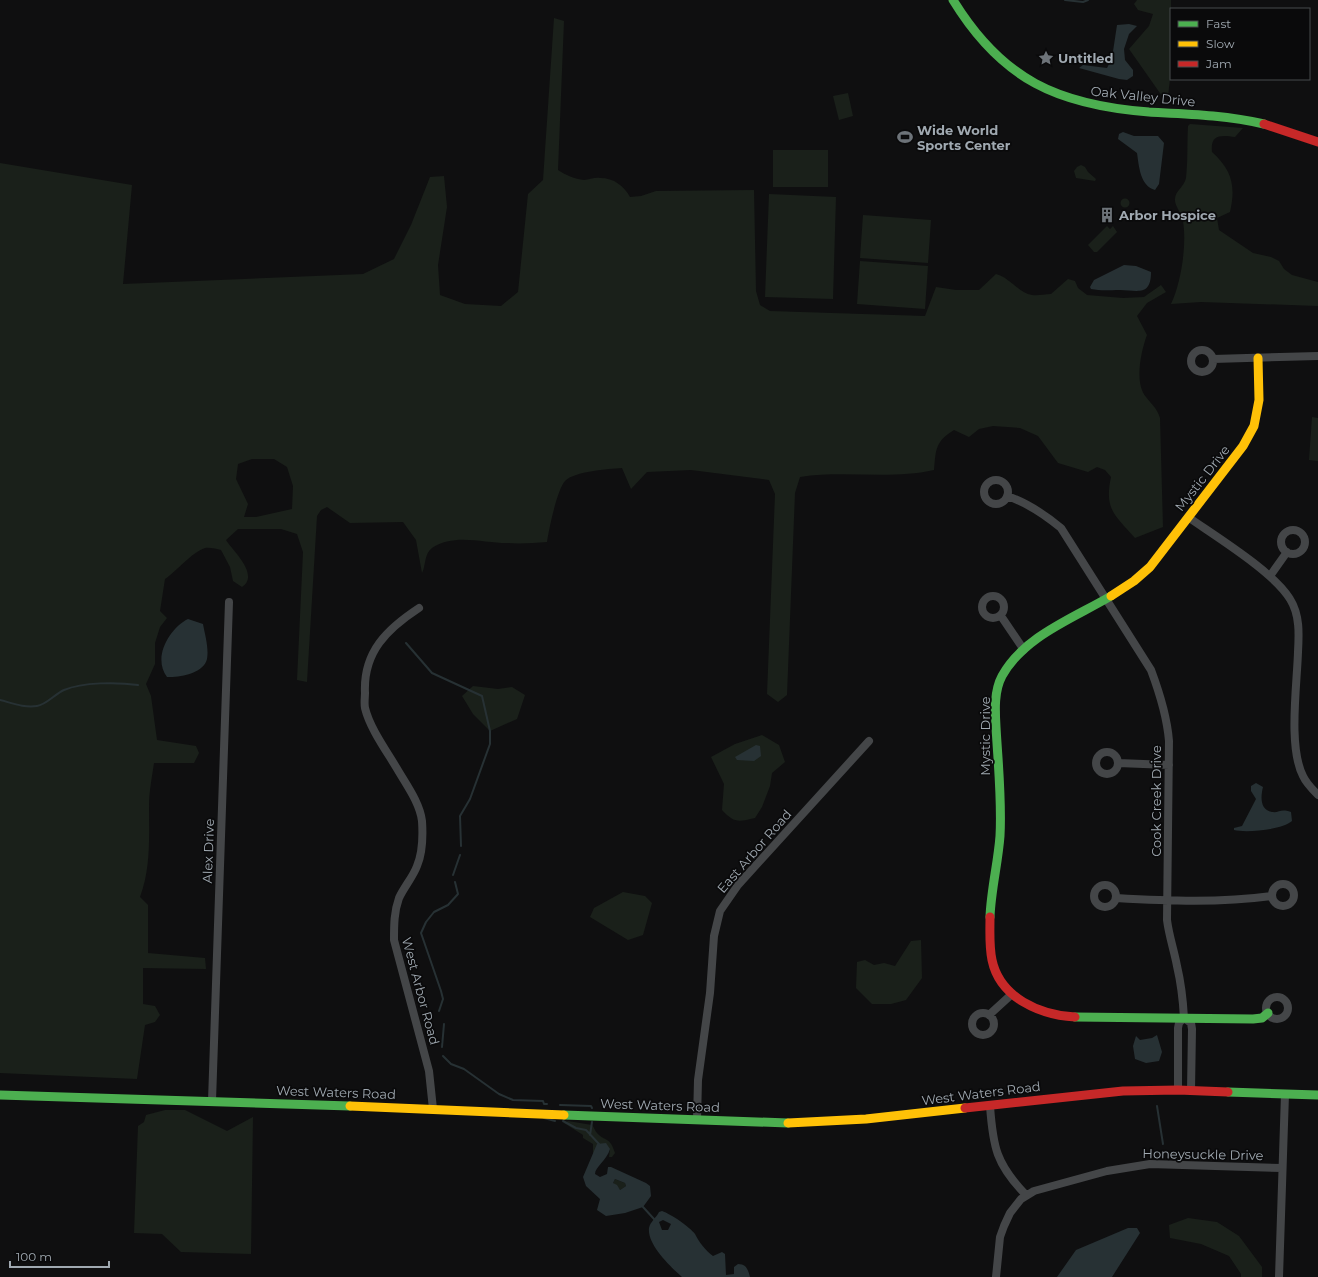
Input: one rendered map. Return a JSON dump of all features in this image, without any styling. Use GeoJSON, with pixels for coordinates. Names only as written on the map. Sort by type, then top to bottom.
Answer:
{"type":"FeatureCollection","features":[{"type":"Feature","properties":{"kind":"street","name":"Oak Valley Drive"},"geometry":{"type":"LineString","coordinates":[[953,0],[964,18],[997,56],[1020,73],[1048,90],[1087,104],[1119,109],[1246,120],[1291,131],[1318,142]]}},
{"type":"Feature","properties":{"kind":"street"},"geometry":{"type":"LineString","coordinates":[[1213,359],[1318,356]]}},
{"type":"Feature","properties":{"kind":"street","name":"Mystic Drive"},"geometry":{"type":"LineString","coordinates":[[1258,358],[1259,400],[1254,426],[1243,446],[1148,569],[1135,581],[1034,642],[1008,666],[1002,677],[997,692],[995,711],[1000,836],[988,929],[988,946],[1004,987],[1018,1000],[1033,1008],[1057,1014],[1088,1017],[1253,1019],[1262,1018],[1268,1013]]}},
{"type":"Feature","properties":{"kind":"street","name":"Cook Creek Drive"},"geometry":{"type":"LineString","coordinates":[[1007,496],[1022,501],[1043,513],[1061,528],[1107,598],[1151,670],[1160,694],[1168,727],[1169,765],[1167,901],[1169,939],[1177,965],[1184,1018],[1191,1023],[1192,1029],[1191,1090]]}},
{"type":"Feature","properties":{"kind":"street"},"geometry":{"type":"LineString","coordinates":[[1188,517],[1270,576],[1290,598],[1296,614],[1299,630],[1295,721],[1297,760],[1303,776],[1318,795]]}},
{"type":"Feature","properties":{"kind":"street"},"geometry":{"type":"LineString","coordinates":[[1270,576],[1287,552]]}},
{"type":"Feature","properties":{"kind":"street","name":"Alex Drive"},"geometry":{"type":"LineString","coordinates":[[212,1102],[228,602]]}},
{"type":"Feature","properties":{"kind":"street","name":"West Arbor Road"},"geometry":{"type":"LineString","coordinates":[[419,608],[399,621],[384,637],[370,657],[364,681],[365,708],[376,733],[411,792],[422,819],[423,841],[421,854],[417,866],[400,897],[394,919],[394,940],[429,1071],[433,1109]]}},
{"type":"Feature","properties":{"kind":"street"},"geometry":{"type":"LineString","coordinates":[[1000,616],[1024,650]]}},
{"type":"Feature","properties":{"kind":"street","name":"East Arbor Road"},"geometry":{"type":"LineString","coordinates":[[697,1120],[698,1080],[710,993],[714,936],[720,911],[738,884],[869,741]]}},
{"type":"Feature","properties":{"kind":"street"},"geometry":{"type":"LineString","coordinates":[[1118,763],[1169,765]]}},
{"type":"Feature","properties":{"kind":"street"},"geometry":{"type":"LineString","coordinates":[[1116,898],[1219,902],[1272,896]]}},
{"type":"Feature","properties":{"kind":"street"},"geometry":{"type":"LineString","coordinates":[[989,1015],[1012,994]]}},
{"type":"Feature","properties":{"kind":"street","name":"Cook Creek Drive"},"geometry":{"type":"LineString","coordinates":[[1178,1090],[1178,1028],[1179,1023],[1184,1018]]}},
{"type":"Feature","properties":{"kind":"street","name":"West Waters Road"},"geometry":{"type":"LineString","coordinates":[[0,1095],[433,1109],[777,1123],[848,1120],[1123,1091],[1191,1090],[1318,1095]]}},
{"type":"Feature","properties":{"kind":"street"},"geometry":{"type":"LineString","coordinates":[[1279,1277],[1285,1094]]}},
{"type":"Feature","properties":{"kind":"street"},"geometry":{"type":"LineString","coordinates":[[990,1106],[992,1138],[996,1151],[1001,1163],[1026,1195]]}},
{"type":"Feature","properties":{"kind":"street","name":"Honeysuckle Drive"},"geometry":{"type":"LineString","coordinates":[[996,1277],[1000,1237],[1004,1226],[1010,1213],[1026,1195],[1055,1184],[1131,1166],[1162,1164],[1282,1168]]}},
{"type":"Feature","properties":{"kind":"shaded area"},"geometry":{"type":"Polygon","coordinates":[[[1137,0],[1171,0],[1170,79],[1168,96],[1162,96],[1129,49],[1149,26],[1153,14],[1138,10],[1134,4],[1137,0]]]}},
{"type":"Feature","properties":{"kind":"shaded area"},"geometry":{"type":"Polygon","coordinates":[[[554,18],[564,21],[558,170],[564,174],[586,180],[598,178],[610,179],[622,186],[630,197],[641,196],[656,191],[754,190],[756,291],[760,305],[770,311],[925,316],[936,287],[956,290],[979,290],[996,274],[1005,278],[1027,294],[1034,295],[1051,294],[1068,279],[1075,281],[1078,288],[1087,295],[1123,298],[1144,297],[1161,285],[1166,292],[1147,303],[1137,316],[1147,335],[1141,358],[1139,375],[1140,384],[1142,391],[1156,409],[1160,418],[1163,527],[1135,538],[1117,517],[1110,505],[1109,488],[1111,477],[1105,470],[1097,467],[1088,472],[1058,463],[1038,436],[1020,428],[993,426],[979,429],[969,437],[954,430],[940,442],[936,451],[934,470],[917,473],[884,475],[834,474],[800,477],[795,493],[787,695],[778,702],[767,694],[775,494],[769,480],[691,470],[647,472],[631,489],[622,468],[600,470],[576,475],[565,481],[559,492],[547,542],[498,543],[459,540],[441,543],[429,550],[422,573],[416,540],[403,522],[350,523],[327,507],[321,510],[317,516],[307,682],[297,680],[303,552],[297,534],[281,529],[238,529],[226,540],[247,570],[247,582],[242,587],[233,581],[230,567],[221,550],[211,548],[205,548],[195,553],[165,579],[160,611],[167,618],[160,627],[155,643],[155,664],[146,684],[151,696],[157,740],[196,746],[199,753],[194,763],[154,763],[149,801],[148,863],[144,886],[140,897],[148,905],[148,953],[205,958],[206,969],[143,968],[143,1004],[155,1006],[160,1015],[155,1022],[145,1025],[137,1079],[0,1073],[0,163],[132,185],[123,284],[363,274],[394,259],[411,225],[430,177],[444,176],[447,207],[438,265],[440,295],[465,304],[501,306],[518,292],[528,194],[543,180],[554,18]],[[252,459],[238,464],[236,479],[248,504],[244,517],[256,517],[292,509],[293,486],[287,467],[274,459],[252,459]]]}},
{"type":"Feature","properties":{"kind":"shaded area"},"geometry":{"type":"Polygon","coordinates":[[[1129,24],[1137,26],[1129,34],[1124,49],[1125,60],[1133,70],[1133,76],[1127,80],[1119,79],[1079,68],[1083,65],[1107,68],[1112,58],[1117,25],[1129,24]]]}},
{"type":"Feature","properties":{"kind":"shaded area"},"geometry":{"type":"Polygon","coordinates":[[[848,93],[853,116],[839,120],[833,96],[848,93]]]}},
{"type":"Feature","properties":{"kind":"shaded area"},"geometry":{"type":"Polygon","coordinates":[[[1190,124],[1243,128],[1235,137],[1218,137],[1213,142],[1212,146],[1212,152],[1224,165],[1228,172],[1231,179],[1233,194],[1230,212],[1217,218],[1219,230],[1253,253],[1271,257],[1279,261],[1284,269],[1292,275],[1318,282],[1318,306],[1201,302],[1171,304],[1178,286],[1184,252],[1183,221],[1175,201],[1175,196],[1186,178],[1188,126],[1190,124]]]}},
{"type":"Feature","properties":{"kind":"shaded area"},"geometry":{"type":"Polygon","coordinates":[[[1123,132],[1134,136],[1158,136],[1164,143],[1159,184],[1155,190],[1150,188],[1143,180],[1137,153],[1118,139],[1119,134],[1123,132]]]}},
{"type":"Feature","properties":{"kind":"shaded area"},"geometry":{"type":"Polygon","coordinates":[[[773,150],[828,150],[828,187],[773,187],[773,150]]]}},
{"type":"Feature","properties":{"kind":"shaded area"},"geometry":{"type":"Polygon","coordinates":[[[1081,165],[1085,167],[1096,179],[1095,181],[1076,178],[1074,171],[1081,165]]]}},
{"type":"Feature","properties":{"kind":"shaded area"},"geometry":{"type":"Polygon","coordinates":[[[769,194],[836,197],[833,299],[765,297],[769,194]]]}},
{"type":"Feature","properties":{"kind":"shaded area"},"geometry":{"type":"Polygon","coordinates":[[[1125,198],[1130,203],[1125,208],[1120,203],[1125,198]]]}},
{"type":"Feature","properties":{"kind":"shaded area"},"geometry":{"type":"Polygon","coordinates":[[[863,215],[931,220],[928,263],[860,258],[863,215]]]}},
{"type":"Feature","properties":{"kind":"shaded area"},"geometry":{"type":"Polygon","coordinates":[[[1107,226],[1110,229],[1113,226],[1117,232],[1097,252],[1094,252],[1088,245],[1107,226]]]}},
{"type":"Feature","properties":{"kind":"shaded area"},"geometry":{"type":"Polygon","coordinates":[[[860,261],[928,266],[925,309],[857,304],[860,261]]]}},
{"type":"Feature","properties":{"kind":"shaded area"},"geometry":{"type":"Polygon","coordinates":[[[1124,265],[1136,266],[1151,272],[1149,285],[1146,289],[1137,291],[1091,289],[1090,287],[1094,280],[1124,265]]]}},
{"type":"Feature","properties":{"kind":"shaded area"},"geometry":{"type":"Polygon","coordinates":[[[1312,417],[1318,418],[1318,461],[1309,460],[1312,417]]]}},
{"type":"Feature","properties":{"kind":"shaded area"},"geometry":{"type":"Polygon","coordinates":[[[188,619],[203,624],[207,646],[207,659],[201,668],[190,674],[178,677],[167,677],[161,661],[162,652],[169,636],[181,623],[188,619]]]}},
{"type":"Feature","properties":{"kind":"shaded area"},"geometry":{"type":"Polygon","coordinates":[[[473,686],[498,689],[512,687],[525,695],[517,719],[490,731],[473,714],[462,696],[473,686]]]}},
{"type":"Feature","properties":{"kind":"shaded area"},"geometry":{"type":"Polygon","coordinates":[[[762,735],[779,745],[785,762],[772,773],[770,786],[762,807],[755,818],[740,821],[733,819],[722,810],[724,784],[711,757],[735,744],[762,735]]]}},
{"type":"Feature","properties":{"kind":"shaded area"},"geometry":{"type":"Polygon","coordinates":[[[756,745],[760,746],[761,756],[754,761],[737,760],[735,757],[756,745]]]}},
{"type":"Feature","properties":{"kind":"shaded area"},"geometry":{"type":"Polygon","coordinates":[[[1256,783],[1263,787],[1262,802],[1265,808],[1272,812],[1285,810],[1291,812],[1292,821],[1272,829],[1247,831],[1234,830],[1234,828],[1242,826],[1256,799],[1251,791],[1251,786],[1256,783]]]}},
{"type":"Feature","properties":{"kind":"shaded area"},"geometry":{"type":"Polygon","coordinates":[[[623,892],[645,896],[652,903],[643,935],[628,940],[590,917],[594,908],[623,892]]]}},
{"type":"Feature","properties":{"kind":"shaded area"},"geometry":{"type":"Polygon","coordinates":[[[921,940],[922,978],[906,1000],[891,1004],[872,1004],[856,988],[857,962],[865,960],[874,965],[884,963],[895,966],[911,941],[921,940]]]}},
{"type":"Feature","properties":{"kind":"shaded area"},"geometry":{"type":"Polygon","coordinates":[[[1157,1035],[1162,1052],[1159,1061],[1146,1063],[1135,1059],[1133,1046],[1136,1036],[1140,1040],[1152,1038],[1157,1035]]]}},
{"type":"Feature","properties":{"kind":"shaded area"},"geometry":{"type":"Polygon","coordinates":[[[165,1110],[185,1110],[227,1131],[253,1117],[251,1254],[181,1252],[162,1234],[134,1233],[138,1126],[144,1122],[146,1115],[165,1110]]]}},
{"type":"Feature","properties":{"kind":"shaded area"},"geometry":{"type":"Polygon","coordinates":[[[568,1121],[592,1125],[600,1136],[611,1144],[615,1153],[612,1157],[609,1157],[610,1149],[596,1150],[593,1155],[593,1144],[583,1138],[583,1135],[564,1123],[568,1121]]]}},
{"type":"Feature","properties":{"kind":"shaded area"},"geometry":{"type":"Polygon","coordinates":[[[606,1143],[610,1149],[595,1174],[600,1177],[607,1174],[608,1167],[611,1167],[646,1183],[650,1186],[651,1196],[643,1207],[625,1213],[606,1216],[597,1210],[600,1199],[586,1186],[583,1177],[597,1144],[606,1143]],[[615,1179],[613,1183],[617,1185],[620,1190],[626,1186],[625,1183],[615,1179]]]}},
{"type":"Feature","properties":{"kind":"shaded area"},"geometry":{"type":"Polygon","coordinates":[[[615,1179],[625,1183],[626,1186],[620,1190],[613,1183],[615,1179]]]}},
{"type":"Feature","properties":{"kind":"shaded area"},"geometry":{"type":"Polygon","coordinates":[[[662,1211],[670,1215],[689,1228],[705,1249],[713,1256],[722,1252],[725,1254],[726,1275],[734,1274],[734,1267],[738,1264],[743,1265],[746,1268],[750,1277],[682,1277],[661,1255],[649,1235],[649,1228],[659,1212],[662,1211]],[[663,1220],[659,1222],[662,1230],[668,1230],[671,1224],[663,1220]]]}},
{"type":"Feature","properties":{"kind":"shaded area"},"geometry":{"type":"Polygon","coordinates":[[[1188,1218],[1217,1222],[1239,1236],[1262,1267],[1262,1277],[1241,1277],[1241,1274],[1229,1256],[1201,1244],[1170,1238],[1169,1225],[1188,1218]]]}},
{"type":"Feature","properties":{"kind":"shaded area"},"geometry":{"type":"Polygon","coordinates":[[[1128,1228],[1137,1228],[1140,1233],[1112,1277],[1057,1277],[1076,1250],[1128,1228]]]}},
{"type":"Feature","properties":{"kind":"waterway"},"geometry":{"type":"LineString","coordinates":[[1065,0],[1083,2],[1088,0]]}},
{"type":"Feature","properties":{"kind":"waterway"},"geometry":{"type":"LineString","coordinates":[[406,643],[432,673],[482,696],[490,731],[490,744],[470,799],[460,816],[461,846]]}},
{"type":"Feature","properties":{"kind":"waterway"},"geometry":{"type":"LineString","coordinates":[[0,700],[23,706],[37,706],[44,704],[64,690],[81,685],[110,683],[138,685]]}},
{"type":"Feature","properties":{"kind":"waterway"},"geometry":{"type":"LineString","coordinates":[[453,875],[460,855]]}},
{"type":"Feature","properties":{"kind":"waterway"},"geometry":{"type":"LineString","coordinates":[[439,1011],[443,999],[421,933],[426,922],[434,912],[448,905],[458,894],[455,882]]}},
{"type":"Feature","properties":{"kind":"waterway"},"geometry":{"type":"LineString","coordinates":[[442,1047],[444,1024]]}},
{"type":"Feature","properties":{"kind":"waterway"},"geometry":{"type":"LineString","coordinates":[[443,1056],[451,1064],[464,1069],[499,1094],[513,1100],[543,1101],[544,1104],[547,1104]]}},
{"type":"Feature","properties":{"kind":"waterway"},"geometry":{"type":"LineString","coordinates":[[560,1105],[591,1106],[592,1108]]}},
{"type":"Feature","properties":{"kind":"waterway"},"geometry":{"type":"LineString","coordinates":[[1157,1106],[1163,1144]]}},
{"type":"Feature","properties":{"kind":"waterway"},"geometry":{"type":"LineString","coordinates":[[544,1118],[555,1121]]}},
{"type":"Feature","properties":{"kind":"waterway"},"geometry":{"type":"LineString","coordinates":[[563,1121],[576,1128],[586,1130],[599,1144]]}},
{"type":"Feature","properties":{"kind":"waterway"},"geometry":{"type":"LineString","coordinates":[[590,1135],[592,1122]]}},
{"type":"Feature","properties":{"kind":"waterway"},"geometry":{"type":"LineString","coordinates":[[643,1207],[654,1219]]}},
{"type":"Feature","properties":{"kind":"traffic: fast"},"geometry":{"type":"LineString","coordinates":[[953,0],[972,27],[992,50],[1013,69],[1035,83],[1060,95],[1087,103],[1116,108],[1221,117],[1264,124]]}},
{"type":"Feature","properties":{"kind":"traffic: fast"},"geometry":{"type":"LineString","coordinates":[[990,917],[1000,836],[1000,795],[995,707],[999,682],[1011,662],[1036,639],[1066,620],[1111,596]]}},
{"type":"Feature","properties":{"kind":"traffic: fast"},"geometry":{"type":"LineString","coordinates":[[1075,1017],[1253,1019],[1262,1018],[1268,1013]]}},
{"type":"Feature","properties":{"kind":"traffic: fast"},"geometry":{"type":"LineString","coordinates":[[1228,1092],[1318,1095]]}},
{"type":"Feature","properties":{"kind":"traffic: fast"},"geometry":{"type":"LineString","coordinates":[[0,1095],[350,1106]]}},
{"type":"Feature","properties":{"kind":"traffic: fast"},"geometry":{"type":"LineString","coordinates":[[564,1115],[788,1123]]}},
{"type":"Feature","properties":{"kind":"traffic: slow"},"geometry":{"type":"LineString","coordinates":[[1111,596],[1134,581],[1150,567],[1243,446],[1254,426],[1259,400],[1258,358]]}},
{"type":"Feature","properties":{"kind":"traffic: slow"},"geometry":{"type":"LineString","coordinates":[[350,1106],[564,1115]]}},
{"type":"Feature","properties":{"kind":"traffic: slow"},"geometry":{"type":"LineString","coordinates":[[788,1123],[866,1119],[965,1108]]}},
{"type":"Feature","properties":{"kind":"traffic: jam"},"geometry":{"type":"LineString","coordinates":[[1264,124],[1318,142]]}},
{"type":"Feature","properties":{"kind":"traffic: jam"},"geometry":{"type":"LineString","coordinates":[[990,917],[990,944],[992,960],[996,973],[1003,985],[1023,1002],[1035,1008],[1048,1013],[1075,1017]]}},
{"type":"Feature","properties":{"kind":"traffic: jam"},"geometry":{"type":"LineString","coordinates":[[965,1108],[1123,1091],[1178,1090],[1228,1092]]}},
{"type":"Feature","properties":{"kind":"place","name":"Untitled"},"geometry":{"type":"Point","coordinates":[1046,58]}},
{"type":"Feature","properties":{"kind":"place","name":"Wide World Sports Center"},"geometry":{"type":"Point","coordinates":[905,137]}},
{"type":"Feature","properties":{"kind":"place","name":"Arbor Hospice"},"geometry":{"type":"Point","coordinates":[1107,215]}}]}
